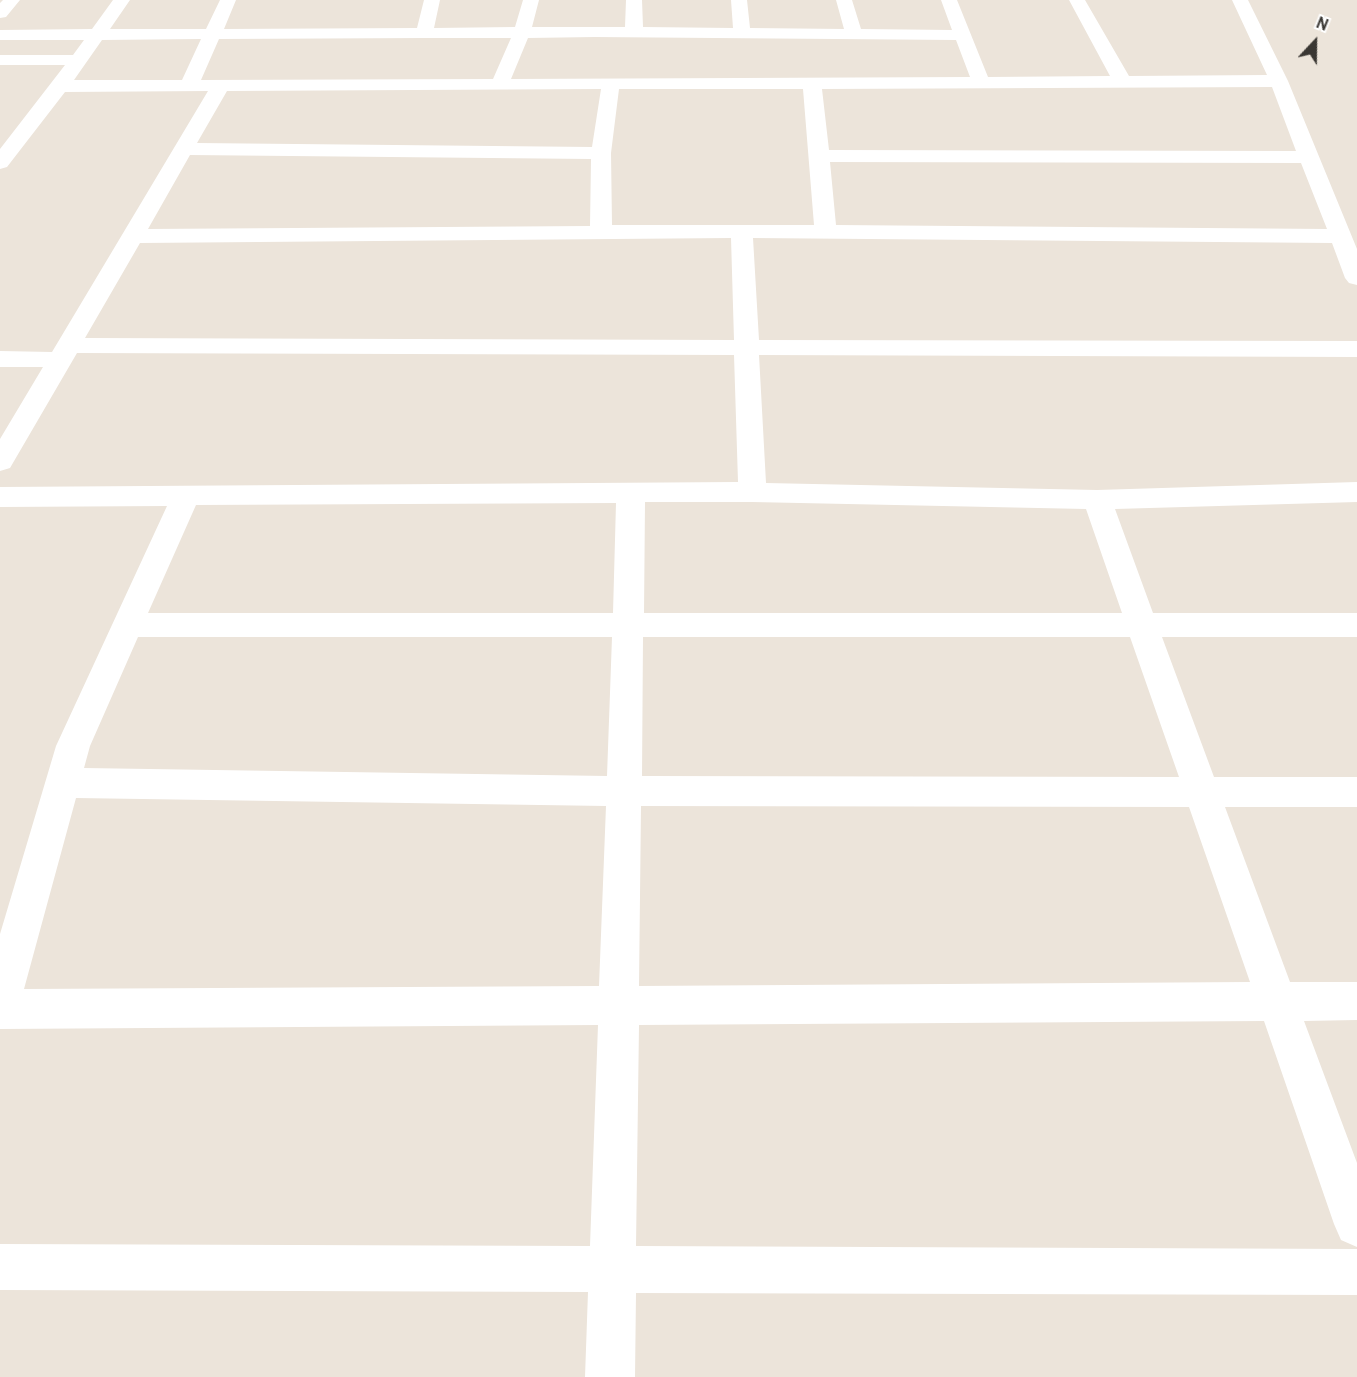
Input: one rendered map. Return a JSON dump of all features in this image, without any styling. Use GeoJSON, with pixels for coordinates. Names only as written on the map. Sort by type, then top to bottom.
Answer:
{"type":"FeatureCollection","features":[{"type":"Feature","properties":{"kind":"street"},"geometry":{"type":"LineString","coordinates":[[0,13],[12,0]]}},
{"type":"Feature","properties":{"kind":"street"},"geometry":{"type":"LineString","coordinates":[[0,163],[60,86],[122,0]]}},
{"type":"Feature","properties":{"kind":"street"},"geometry":{"type":"LineString","coordinates":[[189,85],[228,0]]}},
{"type":"Feature","properties":{"kind":"street"},"geometry":{"type":"LineString","coordinates":[[424,33],[432,0]]}},
{"type":"Feature","properties":{"kind":"street"},"geometry":{"type":"LineString","coordinates":[[500,83],[522,32],[531,0]]}},
{"type":"Feature","properties":{"kind":"street"},"geometry":{"type":"LineString","coordinates":[[634,0],[634,32]]}},
{"type":"Feature","properties":{"kind":"street"},"geometry":{"type":"LineString","coordinates":[[739,0],[742,33]]}},
{"type":"Feature","properties":{"kind":"street"},"geometry":{"type":"LineString","coordinates":[[844,0],[855,34]]}},
{"type":"Feature","properties":{"kind":"street"},"geometry":{"type":"LineString","coordinates":[[949,0],[981,82]]}},
{"type":"Feature","properties":{"kind":"street"},"geometry":{"type":"LineString","coordinates":[[1077,0],[1123,82]]}},
{"type":"Feature","properties":{"kind":"street"},"geometry":{"type":"LineString","coordinates":[[1240,0],[1279,81],[1357,278]]}},
{"type":"Feature","properties":{"kind":"street"},"geometry":{"type":"LineString","coordinates":[[0,35],[522,32],[963,35]]}},
{"type":"Feature","properties":{"kind":"street"},"geometry":{"type":"LineString","coordinates":[[0,60],[79,60]]}},
{"type":"Feature","properties":{"kind":"street"},"geometry":{"type":"LineString","coordinates":[[60,86],[1279,81]]}},
{"type":"Feature","properties":{"kind":"street"},"geometry":{"type":"LineString","coordinates":[[601,232],[601,153],[611,82]]}},
{"type":"Feature","properties":{"kind":"street"},"geometry":{"type":"LineString","coordinates":[[812,82],[826,232]]}},
{"type":"Feature","properties":{"kind":"street"},"geometry":{"type":"LineString","coordinates":[[0,462],[220,85]]}},
{"type":"Feature","properties":{"kind":"street"},"geometry":{"type":"LineString","coordinates":[[182,149],[601,153]]}},
{"type":"Feature","properties":{"kind":"street"},"geometry":{"type":"LineString","coordinates":[[819,156],[1309,157]]}},
{"type":"Feature","properties":{"kind":"street"},"geometry":{"type":"LineString","coordinates":[[131,236],[742,231],[1340,236]]}},
{"type":"Feature","properties":{"kind":"street"},"geometry":{"type":"LineString","coordinates":[[742,231],[752,492]]}},
{"type":"Feature","properties":{"kind":"street"},"geometry":{"type":"LineString","coordinates":[[0,359],[62,353],[746,348],[1357,349]]}},
{"type":"Feature","properties":{"kind":"street"},"geometry":{"type":"LineString","coordinates":[[0,497],[752,492],[1097,500],[1357,492]]}},
{"type":"Feature","properties":{"kind":"street"},"geometry":{"type":"LineString","coordinates":[[610,1377],[631,494]]}},
{"type":"Feature","properties":{"kind":"street"},"geometry":{"type":"LineString","coordinates":[[0,1002],[73,746],[185,497]]}},
{"type":"Feature","properties":{"kind":"street"},"geometry":{"type":"LineString","coordinates":[[1097,500],[1357,1224]]}},
{"type":"Feature","properties":{"kind":"street"},"geometry":{"type":"LineString","coordinates":[[129,625],[1357,625]]}},
{"type":"Feature","properties":{"kind":"street"},"geometry":{"type":"LineString","coordinates":[[63,783],[624,791],[1357,792]]}},
{"type":"Feature","properties":{"kind":"street"},"geometry":{"type":"LineString","coordinates":[[0,1009],[1357,1001]]}},
{"type":"Feature","properties":{"kind":"street"},"geometry":{"type":"LineString","coordinates":[[0,1267],[1357,1272]]}}]}
